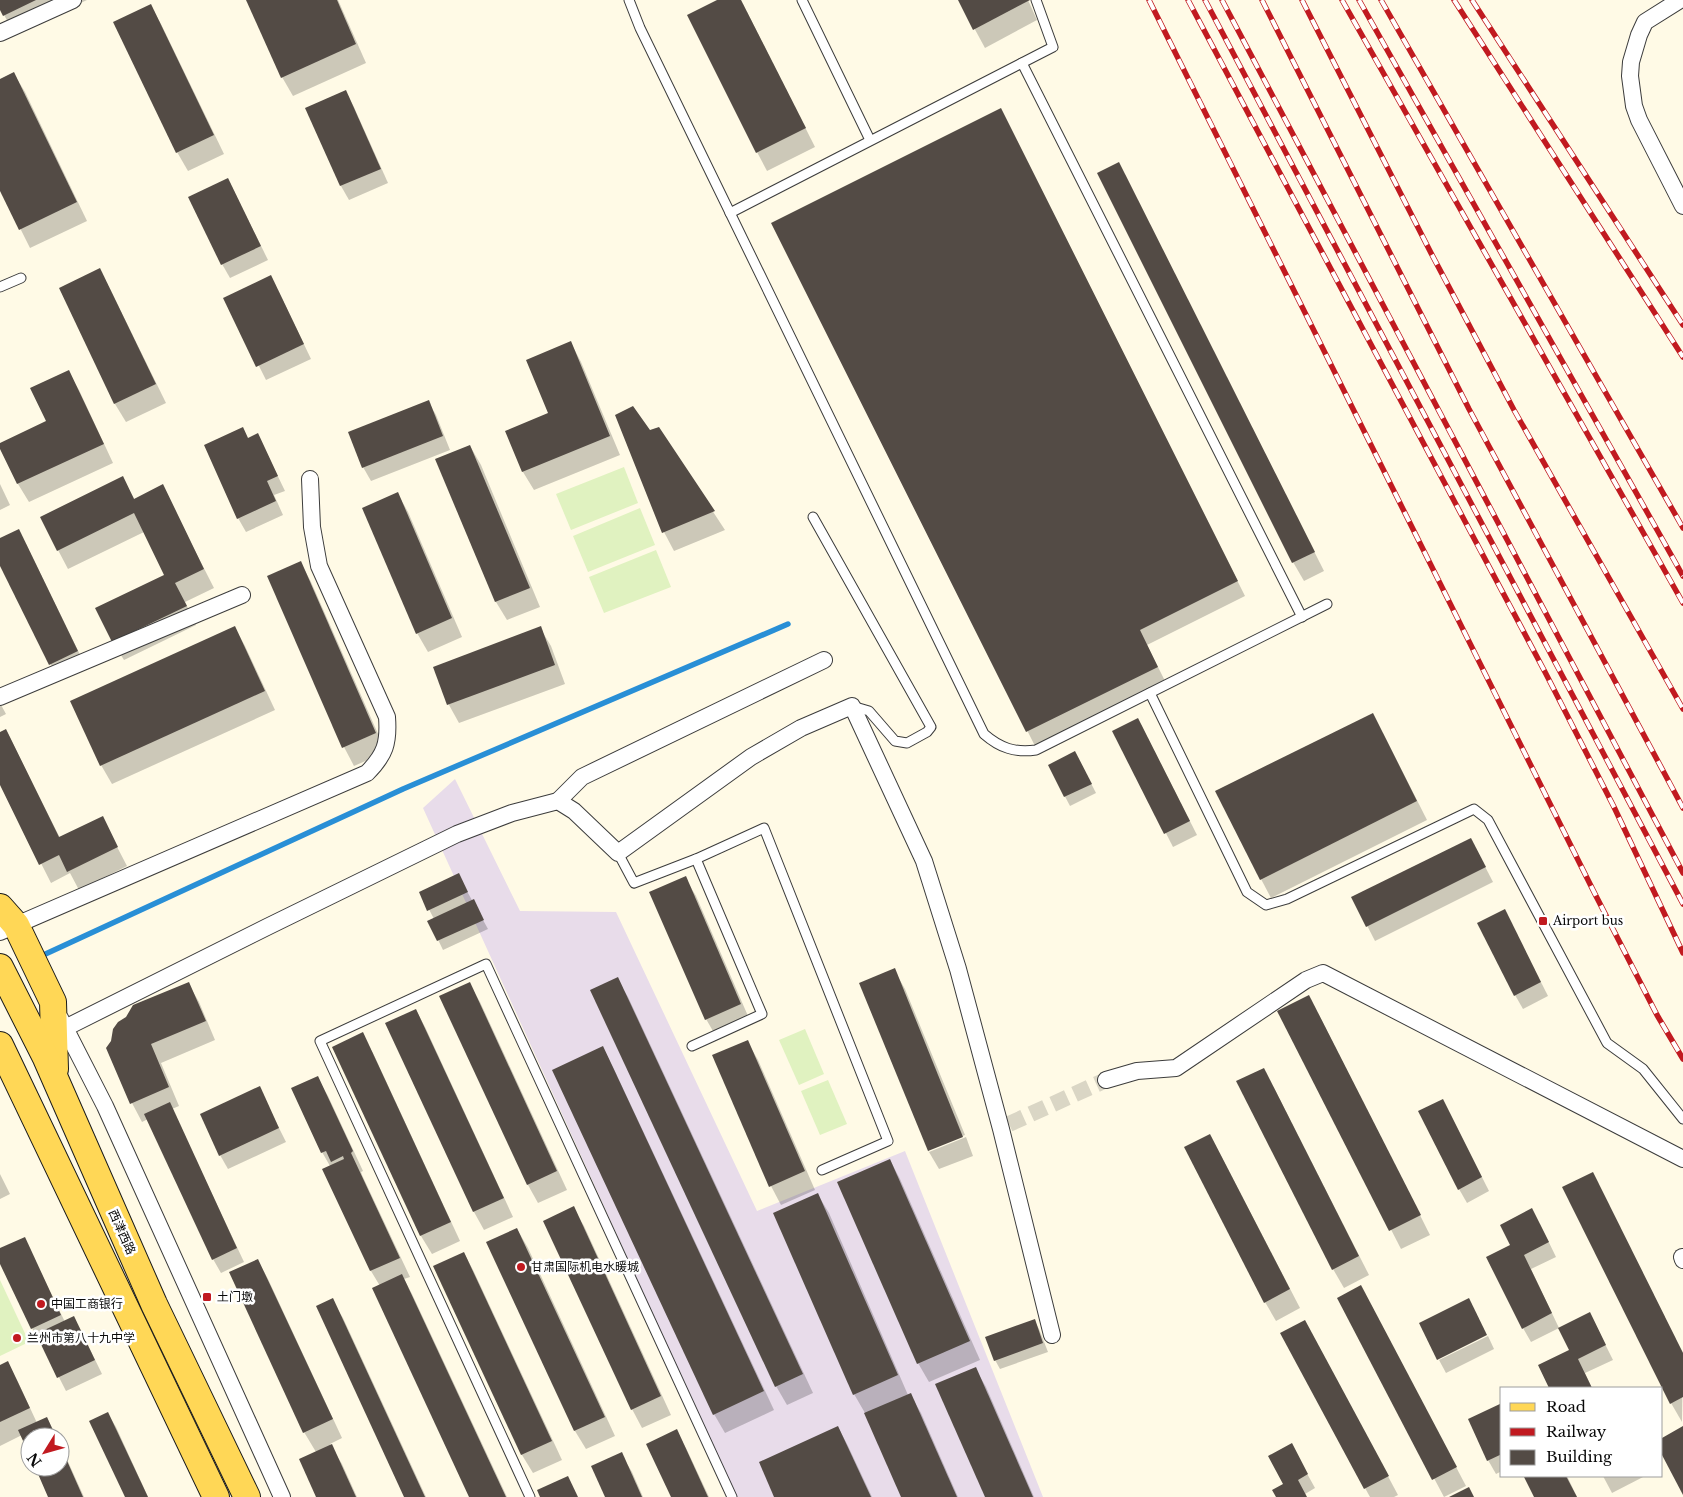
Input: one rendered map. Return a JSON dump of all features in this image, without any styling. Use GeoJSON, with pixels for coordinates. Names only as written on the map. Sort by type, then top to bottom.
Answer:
{"type":"FeatureCollection","features":[{"type":"Feature","properties":{"kind":"main road"},"geometry":{"type":"LineString","coordinates":[[5,921],[33,960],[53,1002],[55,1079]]}},
{"type":"Feature","properties":{"kind":"main road","name":"西津西路"},"geometry":{"type":"LineString","coordinates":[[0,967],[55,1079],[154,1304],[246,1497]]}},
{"type":"Feature","properties":{"kind":"main road"},"geometry":{"type":"LineString","coordinates":[[0,1045],[10,1075],[216,1497]]}},
{"type":"Feature","properties":{"kind":"street"},"geometry":{"type":"LineString","coordinates":[[0,33],[74,0]]}},
{"type":"Feature","properties":{"kind":"street"},"geometry":{"type":"LineString","coordinates":[[1680,0],[1645,22],[1634,48],[1630,76],[1634,106],[1639,120],[1683,206]]}},
{"type":"Feature","properties":{"kind":"street"},"geometry":{"type":"LineString","coordinates":[[5,921],[367,773],[378,762],[385,748],[388,733],[387,717],[319,566],[312,527],[310,479]]}},
{"type":"Feature","properties":{"kind":"street"},"geometry":{"type":"LineString","coordinates":[[0,697],[242,595]]}},
{"type":"Feature","properties":{"kind":"street"},"geometry":{"type":"LineString","coordinates":[[65,1028],[457,834],[512,813],[558,801],[582,777],[824,660]]}},
{"type":"Feature","properties":{"kind":"street"},"geometry":{"type":"LineString","coordinates":[[558,801],[574,811],[618,853],[751,757],[802,728],[852,706],[924,861],[1005,1126],[1052,1335]]}},
{"type":"Feature","properties":{"kind":"street"},"geometry":{"type":"LineString","coordinates":[[1106,1080],[1137,1071],[1176,1068],[1306,980],[1322,973],[1683,1159]]}},
{"type":"Feature","properties":{"kind":"street"},"geometry":{"type":"LineString","coordinates":[[53,1002],[105,1106],[282,1497]]}},
{"type":"Feature","properties":{"kind":"lane"},"geometry":{"type":"LineString","coordinates":[[629,0],[640,28],[984,734],[997,744],[1013,750],[1024,752],[1036,750],[1327,604]]}},
{"type":"Feature","properties":{"kind":"lane"},"geometry":{"type":"LineString","coordinates":[[802,0],[870,140]]}},
{"type":"Feature","properties":{"kind":"lane"},"geometry":{"type":"LineString","coordinates":[[730,213],[1054,47],[1036,0]]}},
{"type":"Feature","properties":{"kind":"lane"},"geometry":{"type":"LineString","coordinates":[[1022,63],[1302,616]]}},
{"type":"Feature","properties":{"kind":"lane"},"geometry":{"type":"LineString","coordinates":[[0,287],[21,278]]}},
{"type":"Feature","properties":{"kind":"lane"},"geometry":{"type":"LineString","coordinates":[[813,517],[930,727],[927,732],[908,743],[895,741],[869,711],[852,706]]}},
{"type":"Feature","properties":{"kind":"lane"},"geometry":{"type":"LineString","coordinates":[[1150,693],[1246,892],[1266,905],[1287,899],[1474,808],[1488,820],[1607,1043],[1643,1069],[1683,1120]]}},
{"type":"Feature","properties":{"kind":"lane"},"geometry":{"type":"LineString","coordinates":[[618,853],[634,883],[764,828],[888,1141],[822,1170]]}},
{"type":"Feature","properties":{"kind":"lane"},"geometry":{"type":"LineString","coordinates":[[692,1046],[762,1014],[696,858]]}},
{"type":"Feature","properties":{"kind":"lane"},"geometry":{"type":"LineString","coordinates":[[530,1497],[320,1041],[486,964],[732,1497]]}},
{"type":"Feature","properties":{"kind":"shaded area"},"geometry":{"type":"Polygon","coordinates":[[[455,779],[520,911],[616,912],[757,1211],[905,1151],[1043,1497],[736,1497],[423,808],[455,779]]]}},
{"type":"Feature","properties":{"kind":"green space"},"geometry":{"type":"Polygon","coordinates":[[[624,467],[638,503],[571,530],[556,494],[624,467]]]}},
{"type":"Feature","properties":{"kind":"green space"},"geometry":{"type":"Polygon","coordinates":[[[640,508],[655,545],[588,572],[573,536],[640,508]]]}},
{"type":"Feature","properties":{"kind":"green space"},"geometry":{"type":"Polygon","coordinates":[[[656,550],[671,587],[604,613],[589,577],[656,550]]]}},
{"type":"Feature","properties":{"kind":"green space"},"geometry":{"type":"Polygon","coordinates":[[[805,1029],[824,1074],[799,1085],[779,1040],[805,1029]]]}},
{"type":"Feature","properties":{"kind":"green space"},"geometry":{"type":"Polygon","coordinates":[[[828,1080],[847,1124],[820,1135],[801,1091],[828,1080]]]}},
{"type":"Feature","properties":{"kind":"green space"},"geometry":{"type":"Polygon","coordinates":[[[0,1280],[29,1342],[0,1356],[0,1280]]]}},
{"type":"Feature","properties":{"kind":"building"},"geometry":{"type":"Polygon","coordinates":[[[0,0],[36,0],[3,16],[0,10],[0,0]]]}},
{"type":"Feature","properties":{"kind":"building"},"geometry":{"type":"Polygon","coordinates":[[[246,0],[337,0],[356,44],[281,78],[246,0]]]}},
{"type":"Feature","properties":{"kind":"building"},"geometry":{"type":"Polygon","coordinates":[[[717,0],[741,0],[806,128],[756,153],[687,15],[717,0]]]}},
{"type":"Feature","properties":{"kind":"building"},"geometry":{"type":"Polygon","coordinates":[[[958,0],[1030,0],[973,30],[958,0]]]}},
{"type":"Feature","properties":{"kind":"building"},"geometry":{"type":"Polygon","coordinates":[[[151,4],[214,135],[176,153],[113,22],[151,4]]]}},
{"type":"Feature","properties":{"kind":"building"},"geometry":{"type":"Polygon","coordinates":[[[14,72],[77,202],[19,230],[0,191],[0,79],[14,72]]]}},
{"type":"Feature","properties":{"kind":"building"},"geometry":{"type":"Polygon","coordinates":[[[346,90],[381,169],[340,186],[305,108],[346,90]]]}},
{"type":"Feature","properties":{"kind":"building"},"geometry":{"type":"Polygon","coordinates":[[[1001,108],[1238,581],[1140,630],[1158,667],[1026,732],[771,223],[1001,108]]]}},
{"type":"Feature","properties":{"kind":"building"},"geometry":{"type":"Polygon","coordinates":[[[1119,162],[1315,552],[1292,563],[1097,173],[1119,162]]]}},
{"type":"Feature","properties":{"kind":"building"},"geometry":{"type":"Polygon","coordinates":[[[228,178],[261,246],[221,265],[188,197],[228,178]]]}},
{"type":"Feature","properties":{"kind":"building"},"geometry":{"type":"Polygon","coordinates":[[[100,268],[156,384],[114,404],[59,288],[100,268]]]}},
{"type":"Feature","properties":{"kind":"building"},"geometry":{"type":"Polygon","coordinates":[[[271,275],[304,344],[256,367],[223,298],[271,275]]]}},
{"type":"Feature","properties":{"kind":"building"},"geometry":{"type":"Polygon","coordinates":[[[571,341],[610,436],[522,472],[505,431],[548,413],[526,360],[571,341]]]}},
{"type":"Feature","properties":{"kind":"building"},"geometry":{"type":"Polygon","coordinates":[[[69,370],[104,444],[17,484],[0,449],[0,443],[46,421],[30,388],[69,370]]]}},
{"type":"Feature","properties":{"kind":"building"},"geometry":{"type":"Polygon","coordinates":[[[429,400],[443,436],[362,468],[348,432],[429,400]]]}},
{"type":"Feature","properties":{"kind":"building"},"geometry":{"type":"Polygon","coordinates":[[[633,406],[650,430],[659,427],[715,511],[662,533],[615,415],[633,406]]]}},
{"type":"Feature","properties":{"kind":"building"},"geometry":{"type":"Polygon","coordinates":[[[243,427],[248,438],[258,433],[278,476],[267,481],[276,501],[237,519],[204,445],[243,427]]]}},
{"type":"Feature","properties":{"kind":"building"},"geometry":{"type":"Polygon","coordinates":[[[470,445],[530,588],[495,602],[435,459],[470,445]]]}},
{"type":"Feature","properties":{"kind":"building"},"geometry":{"type":"Polygon","coordinates":[[[123,476],[134,499],[163,484],[204,569],[175,583],[187,606],[112,642],[95,608],[164,575],[134,513],[57,551],[40,517],[123,476]]]}},
{"type":"Feature","properties":{"kind":"building"},"geometry":{"type":"Polygon","coordinates":[[[398,492],[452,618],[416,634],[362,508],[398,492]]]}},
{"type":"Feature","properties":{"kind":"building"},"geometry":{"type":"Polygon","coordinates":[[[19,529],[78,651],[49,665],[0,566],[0,538],[19,529]]]}},
{"type":"Feature","properties":{"kind":"building"},"geometry":{"type":"Polygon","coordinates":[[[301,561],[376,733],[342,748],[267,576],[301,561]]]}},
{"type":"Feature","properties":{"kind":"building"},"geometry":{"type":"Polygon","coordinates":[[[235,626],[265,691],[100,766],[70,701],[235,626]]]}},
{"type":"Feature","properties":{"kind":"building"},"geometry":{"type":"Polygon","coordinates":[[[541,626],[555,665],[447,705],[433,667],[541,626]]]}},
{"type":"Feature","properties":{"kind":"building"},"geometry":{"type":"Polygon","coordinates":[[[1373,713],[1417,801],[1260,880],[1215,791],[1373,713]]]}},
{"type":"Feature","properties":{"kind":"building"},"geometry":{"type":"Polygon","coordinates":[[[1138,718],[1190,821],[1164,834],[1112,731],[1138,718]]]}},
{"type":"Feature","properties":{"kind":"building"},"geometry":{"type":"Polygon","coordinates":[[[6,729],[59,837],[103,816],[118,847],[67,872],[59,855],[39,865],[0,785],[0,732],[6,729]]]}},
{"type":"Feature","properties":{"kind":"building"},"geometry":{"type":"Polygon","coordinates":[[[1075,751],[1092,784],[1064,797],[1048,765],[1075,751]]]}},
{"type":"Feature","properties":{"kind":"building"},"geometry":{"type":"Polygon","coordinates":[[[1471,838],[1486,867],[1366,927],[1351,897],[1471,838]]]}},
{"type":"Feature","properties":{"kind":"building"},"geometry":{"type":"Polygon","coordinates":[[[459,873],[468,892],[427,911],[419,892],[459,873]]]}},
{"type":"Feature","properties":{"kind":"building"},"geometry":{"type":"Polygon","coordinates":[[[686,876],[741,1004],[705,1020],[649,892],[686,876]]]}},
{"type":"Feature","properties":{"kind":"building"},"geometry":{"type":"Polygon","coordinates":[[[474,899],[484,920],[437,941],[427,921],[474,899]]]}},
{"type":"Feature","properties":{"kind":"building"},"geometry":{"type":"Polygon","coordinates":[[[1505,909],[1541,982],[1514,996],[1477,923],[1505,909]]]}},
{"type":"Feature","properties":{"kind":"building"},"geometry":{"type":"Polygon","coordinates":[[[895,968],[963,1137],[928,1151],[859,983],[895,968]]]}},
{"type":"Feature","properties":{"kind":"building"},"geometry":{"type":"Polygon","coordinates":[[[618,977],[803,1374],[775,1387],[590,990],[618,977]]]}},
{"type":"Feature","properties":{"kind":"building"},"geometry":{"type":"Polygon","coordinates":[[[189,982],[206,1021],[151,1044],[169,1087],[130,1104],[106,1048],[111,1041],[113,1029],[118,1022],[126,1017],[133,1005],[189,982]]]}},
{"type":"Feature","properties":{"kind":"building"},"geometry":{"type":"Polygon","coordinates":[[[470,982],[557,1171],[527,1185],[439,996],[470,982]]]}},
{"type":"Feature","properties":{"kind":"building"},"geometry":{"type":"Polygon","coordinates":[[[1309,995],[1421,1215],[1389,1231],[1277,1011],[1309,995]]]}},
{"type":"Feature","properties":{"kind":"building"},"geometry":{"type":"Polygon","coordinates":[[[416,1009],[504,1198],[473,1212],[385,1023],[416,1009]]]}},
{"type":"Feature","properties":{"kind":"building"},"geometry":{"type":"Polygon","coordinates":[[[363,1032],[451,1222],[420,1236],[332,1047],[363,1032]]]}},
{"type":"Feature","properties":{"kind":"building"},"geometry":{"type":"Polygon","coordinates":[[[748,1040],[805,1171],[769,1187],[712,1055],[748,1040]]]}},
{"type":"Feature","properties":{"kind":"building"},"geometry":{"type":"Polygon","coordinates":[[[603,1046],[764,1391],[713,1415],[552,1070],[603,1046]]]}},
{"type":"Feature","properties":{"kind":"building"},"geometry":{"type":"Polygon","coordinates":[[[1264,1068],[1359,1256],[1332,1270],[1236,1081],[1264,1068]]]}},
{"type":"Feature","properties":{"kind":"building"},"geometry":{"type":"Polygon","coordinates":[[[318,1076],[353,1151],[351,1153],[400,1258],[370,1271],[322,1169],[344,1159],[343,1156],[331,1162],[326,1151],[321,1153],[291,1088],[318,1076]]]}},
{"type":"Feature","properties":{"kind":"building"},"geometry":{"type":"Polygon","coordinates":[[[260,1086],[279,1128],[219,1156],[200,1114],[260,1086]]]}},
{"type":"Feature","properties":{"kind":"building"},"geometry":{"type":"Polygon","coordinates":[[[1443,1099],[1482,1177],[1458,1190],[1418,1111],[1443,1099]]]}},
{"type":"Feature","properties":{"kind":"building"},"geometry":{"type":"Polygon","coordinates":[[[170,1102],[237,1248],[212,1260],[144,1114],[170,1102]]]}},
{"type":"Feature","properties":{"kind":"building"},"geometry":{"type":"Polygon","coordinates":[[[1210,1134],[1290,1289],[1264,1303],[1184,1147],[1210,1134]]]}},
{"type":"Feature","properties":{"kind":"building"},"geometry":{"type":"Polygon","coordinates":[[[890,1159],[970,1341],[917,1364],[837,1182],[890,1159]]]}},
{"type":"Feature","properties":{"kind":"building"},"geometry":{"type":"Polygon","coordinates":[[[1593,1172],[1683,1353],[1683,1397],[1670,1404],[1663,1387],[1562,1187],[1593,1172]]]}},
{"type":"Feature","properties":{"kind":"building"},"geometry":{"type":"Polygon","coordinates":[[[818,1193],[898,1375],[853,1395],[773,1213],[818,1193]]]}},
{"type":"Feature","properties":{"kind":"building"},"geometry":{"type":"Polygon","coordinates":[[[574,1206],[661,1396],[631,1410],[543,1221],[574,1206]]]}},
{"type":"Feature","properties":{"kind":"building"},"geometry":{"type":"Polygon","coordinates":[[[1532,1208],[1549,1242],[1524,1255],[1552,1313],[1522,1329],[1486,1257],[1510,1245],[1500,1225],[1532,1208]]]}},
{"type":"Feature","properties":{"kind":"building"},"geometry":{"type":"Polygon","coordinates":[[[517,1228],[605,1417],[574,1431],[486,1242],[517,1228]]]}},
{"type":"Feature","properties":{"kind":"building"},"geometry":{"type":"Polygon","coordinates":[[[25,1237],[61,1315],[31,1329],[0,1264],[0,1248],[25,1237]]]}},
{"type":"Feature","properties":{"kind":"building"},"geometry":{"type":"Polygon","coordinates":[[[464,1252],[552,1441],[521,1455],[433,1266],[464,1252]]]}},
{"type":"Feature","properties":{"kind":"building"},"geometry":{"type":"Polygon","coordinates":[[[258,1259],[333,1419],[303,1433],[229,1272],[258,1259]]]}},
{"type":"Feature","properties":{"kind":"building"},"geometry":{"type":"Polygon","coordinates":[[[402,1274],[506,1497],[469,1497],[372,1288],[402,1274]]]}},
{"type":"Feature","properties":{"kind":"building"},"geometry":{"type":"Polygon","coordinates":[[[1361,1285],[1457,1467],[1432,1480],[1337,1298],[1361,1285]]]}},
{"type":"Feature","properties":{"kind":"building"},"geometry":{"type":"Polygon","coordinates":[[[333,1298],[425,1497],[404,1497],[316,1306],[333,1298]]]}},
{"type":"Feature","properties":{"kind":"building"},"geometry":{"type":"Polygon","coordinates":[[[1469,1298],[1487,1335],[1437,1360],[1419,1323],[1469,1298]]]}},
{"type":"Feature","properties":{"kind":"building"},"geometry":{"type":"Polygon","coordinates":[[[1590,1312],[1606,1345],[1578,1359],[1592,1387],[1549,1387],[1538,1365],[1569,1350],[1558,1328],[1590,1312]]]}},
{"type":"Feature","properties":{"kind":"building"},"geometry":{"type":"Polygon","coordinates":[[[74,1316],[95,1360],[57,1378],[36,1334],[74,1316]]]}},
{"type":"Feature","properties":{"kind":"building"},"geometry":{"type":"Polygon","coordinates":[[[1035,1319],[1043,1343],[994,1361],[985,1337],[1035,1319]]]}},
{"type":"Feature","properties":{"kind":"building"},"geometry":{"type":"Polygon","coordinates":[[[1305,1320],[1389,1476],[1364,1489],[1280,1333],[1305,1320]]]}},
{"type":"Feature","properties":{"kind":"building"},"geometry":{"type":"Polygon","coordinates":[[[8,1361],[30,1408],[0,1422],[0,1365],[8,1361]]]}},
{"type":"Feature","properties":{"kind":"building"},"geometry":{"type":"Polygon","coordinates":[[[976,1367],[1033,1497],[985,1497],[935,1384],[976,1367]]]}},
{"type":"Feature","properties":{"kind":"building"},"geometry":{"type":"Polygon","coordinates":[[[911,1393],[957,1497],[901,1497],[864,1413],[911,1393]]]}},
{"type":"Feature","properties":{"kind":"building"},"geometry":{"type":"Polygon","coordinates":[[[1500,1404],[1500,1455],[1487,1461],[1468,1419],[1500,1404]]]}},
{"type":"Feature","properties":{"kind":"building"},"geometry":{"type":"Polygon","coordinates":[[[108,1412],[148,1497],[125,1497],[89,1421],[108,1412]]]}},
{"type":"Feature","properties":{"kind":"building"},"geometry":{"type":"Polygon","coordinates":[[[47,1417],[52,1427],[25,1427],[47,1417]]]}},
{"type":"Feature","properties":{"kind":"building"},"geometry":{"type":"Polygon","coordinates":[[[838,1426],[871,1497],[774,1497],[759,1462],[838,1426]]]}},
{"type":"Feature","properties":{"kind":"building"},"geometry":{"type":"Polygon","coordinates":[[[1683,1426],[1683,1495],[1663,1457],[1663,1437],[1683,1426]]]}},
{"type":"Feature","properties":{"kind":"building"},"geometry":{"type":"Polygon","coordinates":[[[677,1429],[708,1497],[671,1497],[646,1444],[677,1429]]]}},
{"type":"Feature","properties":{"kind":"building"},"geometry":{"type":"Polygon","coordinates":[[[1292,1443],[1308,1474],[1298,1480],[1307,1497],[1276,1497],[1272,1490],[1283,1484],[1268,1456],[1292,1443]]]}},
{"type":"Feature","properties":{"kind":"building"},"geometry":{"type":"Polygon","coordinates":[[[332,1444],[356,1497],[316,1497],[299,1459],[332,1444]]]}},
{"type":"Feature","properties":{"kind":"building"},"geometry":{"type":"Polygon","coordinates":[[[622,1452],[642,1497],[605,1497],[591,1466],[622,1452]]]}},
{"type":"Feature","properties":{"kind":"building"},"geometry":{"type":"Polygon","coordinates":[[[70,1468],[83,1497],[48,1497],[39,1477],[70,1477],[70,1468]]]}},
{"type":"Feature","properties":{"kind":"building"},"geometry":{"type":"Polygon","coordinates":[[[568,1476],[578,1497],[540,1497],[537,1490],[568,1476]]]}},
{"type":"Feature","properties":{"kind":"building"},"geometry":{"type":"Polygon","coordinates":[[[1524,1477],[1567,1477],[1577,1497],[1534,1497],[1524,1477]]]}},
{"type":"Feature","properties":{"kind":"building"},"geometry":{"type":"Polygon","coordinates":[[[1469,1487],[1474,1497],[1449,1497],[1469,1487]]]}},
{"type":"Feature","properties":{"kind":"waterway"},"geometry":{"type":"LineString","coordinates":[[39,957],[403,789],[788,624]]}},
{"type":"Feature","properties":{"kind":"tunnel"},"geometry":{"type":"LineString","coordinates":[[1009,1124],[1106,1080]]}},
{"type":"Feature","properties":{"kind":"railway"},"geometry":{"type":"LineString","coordinates":[[1149,0],[1595,894],[1657,1015],[1683,1059]]}},
{"type":"Feature","properties":{"kind":"railway"},"geometry":{"type":"LineString","coordinates":[[1188,0],[1545,672],[1614,807],[1683,953]]}},
{"type":"Feature","properties":{"kind":"railway"},"geometry":{"type":"LineString","coordinates":[[1205,0],[1683,904]]}},
{"type":"Feature","properties":{"kind":"railway"},"geometry":{"type":"LineString","coordinates":[[1222,0],[1683,873]]}},
{"type":"Feature","properties":{"kind":"railway"},"geometry":{"type":"LineString","coordinates":[[1262,0],[1469,409],[1683,808]]}},
{"type":"Feature","properties":{"kind":"railway"},"geometry":{"type":"LineString","coordinates":[[1302,0],[1431,253],[1514,410],[1683,709]]}},
{"type":"Feature","properties":{"kind":"railway"},"geometry":{"type":"LineString","coordinates":[[1342,0],[1683,603]]}},
{"type":"Feature","properties":{"kind":"railway"},"geometry":{"type":"LineString","coordinates":[[1359,0],[1683,576]]}},
{"type":"Feature","properties":{"kind":"railway"},"geometry":{"type":"LineString","coordinates":[[1381,0],[1683,528]]}},
{"type":"Feature","properties":{"kind":"railway"},"geometry":{"type":"LineString","coordinates":[[1454,0],[1683,357]]}},
{"type":"Feature","properties":{"kind":"railway"},"geometry":{"type":"LineString","coordinates":[[1472,0],[1683,325]]}},
{"type":"Feature","properties":{"kind":"place","name":"Airport bus"},"geometry":{"type":"Point","coordinates":[1543,921]}},
{"type":"Feature","properties":{"kind":"place","name":"甘肃国际机电水暖城"},"geometry":{"type":"Point","coordinates":[521,1267]}},
{"type":"Feature","properties":{"kind":"place","name":"土门墩"},"geometry":{"type":"Point","coordinates":[207,1297]}},
{"type":"Feature","properties":{"kind":"place","name":"中国工商银行"},"geometry":{"type":"Point","coordinates":[41,1304]}},
{"type":"Feature","properties":{"kind":"place","name":"兰州市第八十九中学"},"geometry":{"type":"Point","coordinates":[17,1338]}}]}
